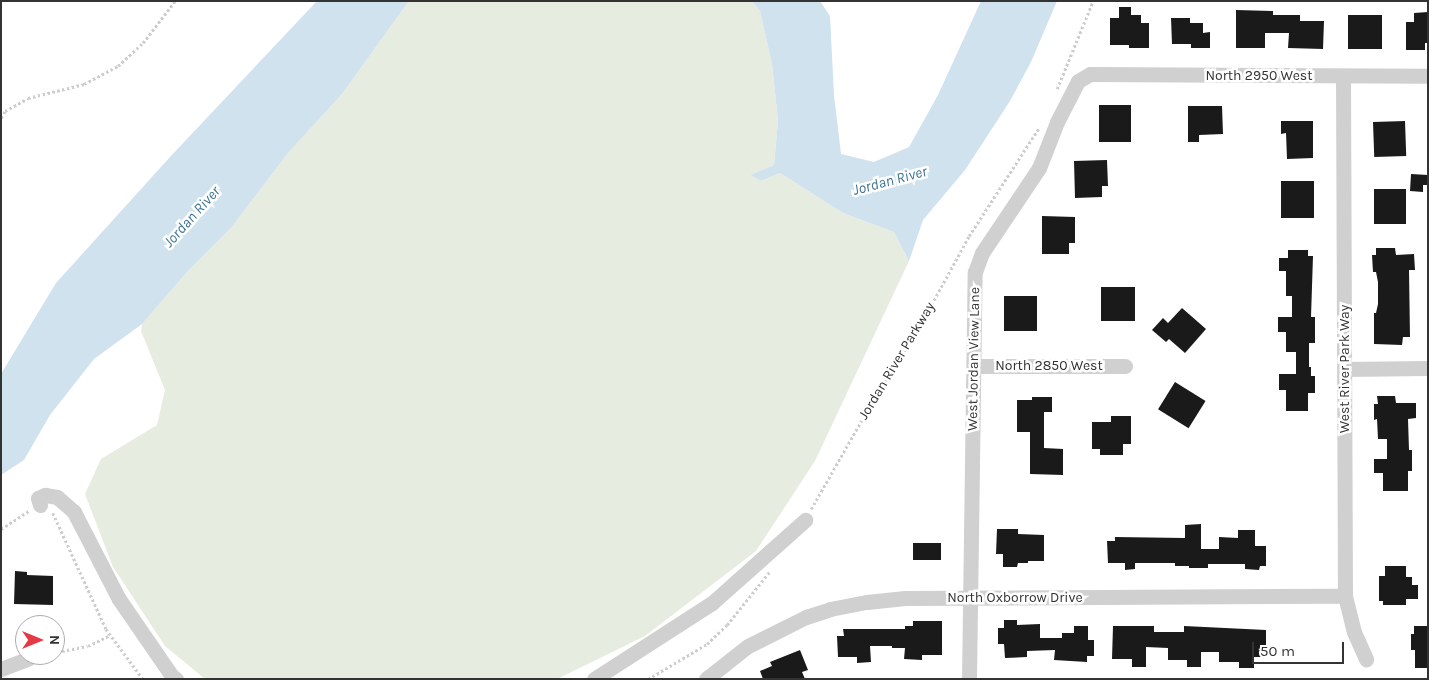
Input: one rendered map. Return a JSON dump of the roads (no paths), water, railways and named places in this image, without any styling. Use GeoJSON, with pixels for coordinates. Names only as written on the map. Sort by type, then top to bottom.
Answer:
{"type":"FeatureCollection","features":[{"type":"Feature","properties":{"kind":"street","name":"North 2950 West"},"geometry":{"type":"LineString","coordinates":[[1090,74],[1428,76]]}},
{"type":"Feature","properties":{"kind":"street","name":"West Jordan View Lane"},"geometry":{"type":"LineString","coordinates":[[969,679],[976,272],[982,253],[1038,168],[1057,122],[1078,81],[1090,74]]}},
{"type":"Feature","properties":{"kind":"street","name":"West River Park Way"},"geometry":{"type":"LineString","coordinates":[[1343,76],[1346,369],[1345,596],[1354,632],[1366,659]]}},
{"type":"Feature","properties":{"kind":"street","name":"North 2850 West"},"geometry":{"type":"LineString","coordinates":[[974,366],[1125,366]]}},
{"type":"Feature","properties":{"kind":"street"},"geometry":{"type":"LineString","coordinates":[[1346,369],[1428,368]]}},
{"type":"Feature","properties":{"kind":"street"},"geometry":{"type":"LineString","coordinates":[[40,505],[38,498],[45,495],[57,497],[74,512],[118,600],[160,661],[176,679]]}},
{"type":"Feature","properties":{"kind":"street"},"geometry":{"type":"LineString","coordinates":[[594,679],[712,603],[805,520]]}},
{"type":"Feature","properties":{"kind":"street","name":"North Oxborrow Drive"},"geometry":{"type":"LineString","coordinates":[[706,679],[748,646],[806,617],[830,609],[905,598],[1345,596]]}},
{"type":"Feature","properties":{"kind":"street"},"geometry":{"type":"LineString","coordinates":[[1,669],[15,664]]}},
{"type":"Feature","properties":{"kind":"water","name":"Jordan River"},"geometry":{"type":"Polygon","coordinates":[[[317,1],[409,1],[342,94],[288,153],[231,228],[187,272],[142,324],[94,359],[50,415],[24,460],[1,475],[1,374],[56,283],[170,157],[317,1]]]}},
{"type":"Feature","properties":{"kind":"water","name":"Jordan River"},"geometry":{"type":"Polygon","coordinates":[[[752,1],[820,1],[830,16],[834,95],[841,154],[874,162],[909,147],[938,95],[981,1],[1057,1],[1031,62],[1010,101],[965,170],[923,220],[909,261],[894,232],[843,213],[780,173],[761,181],[751,175],[774,165],[778,121],[772,64],[760,11],[752,1]]]}}]}
